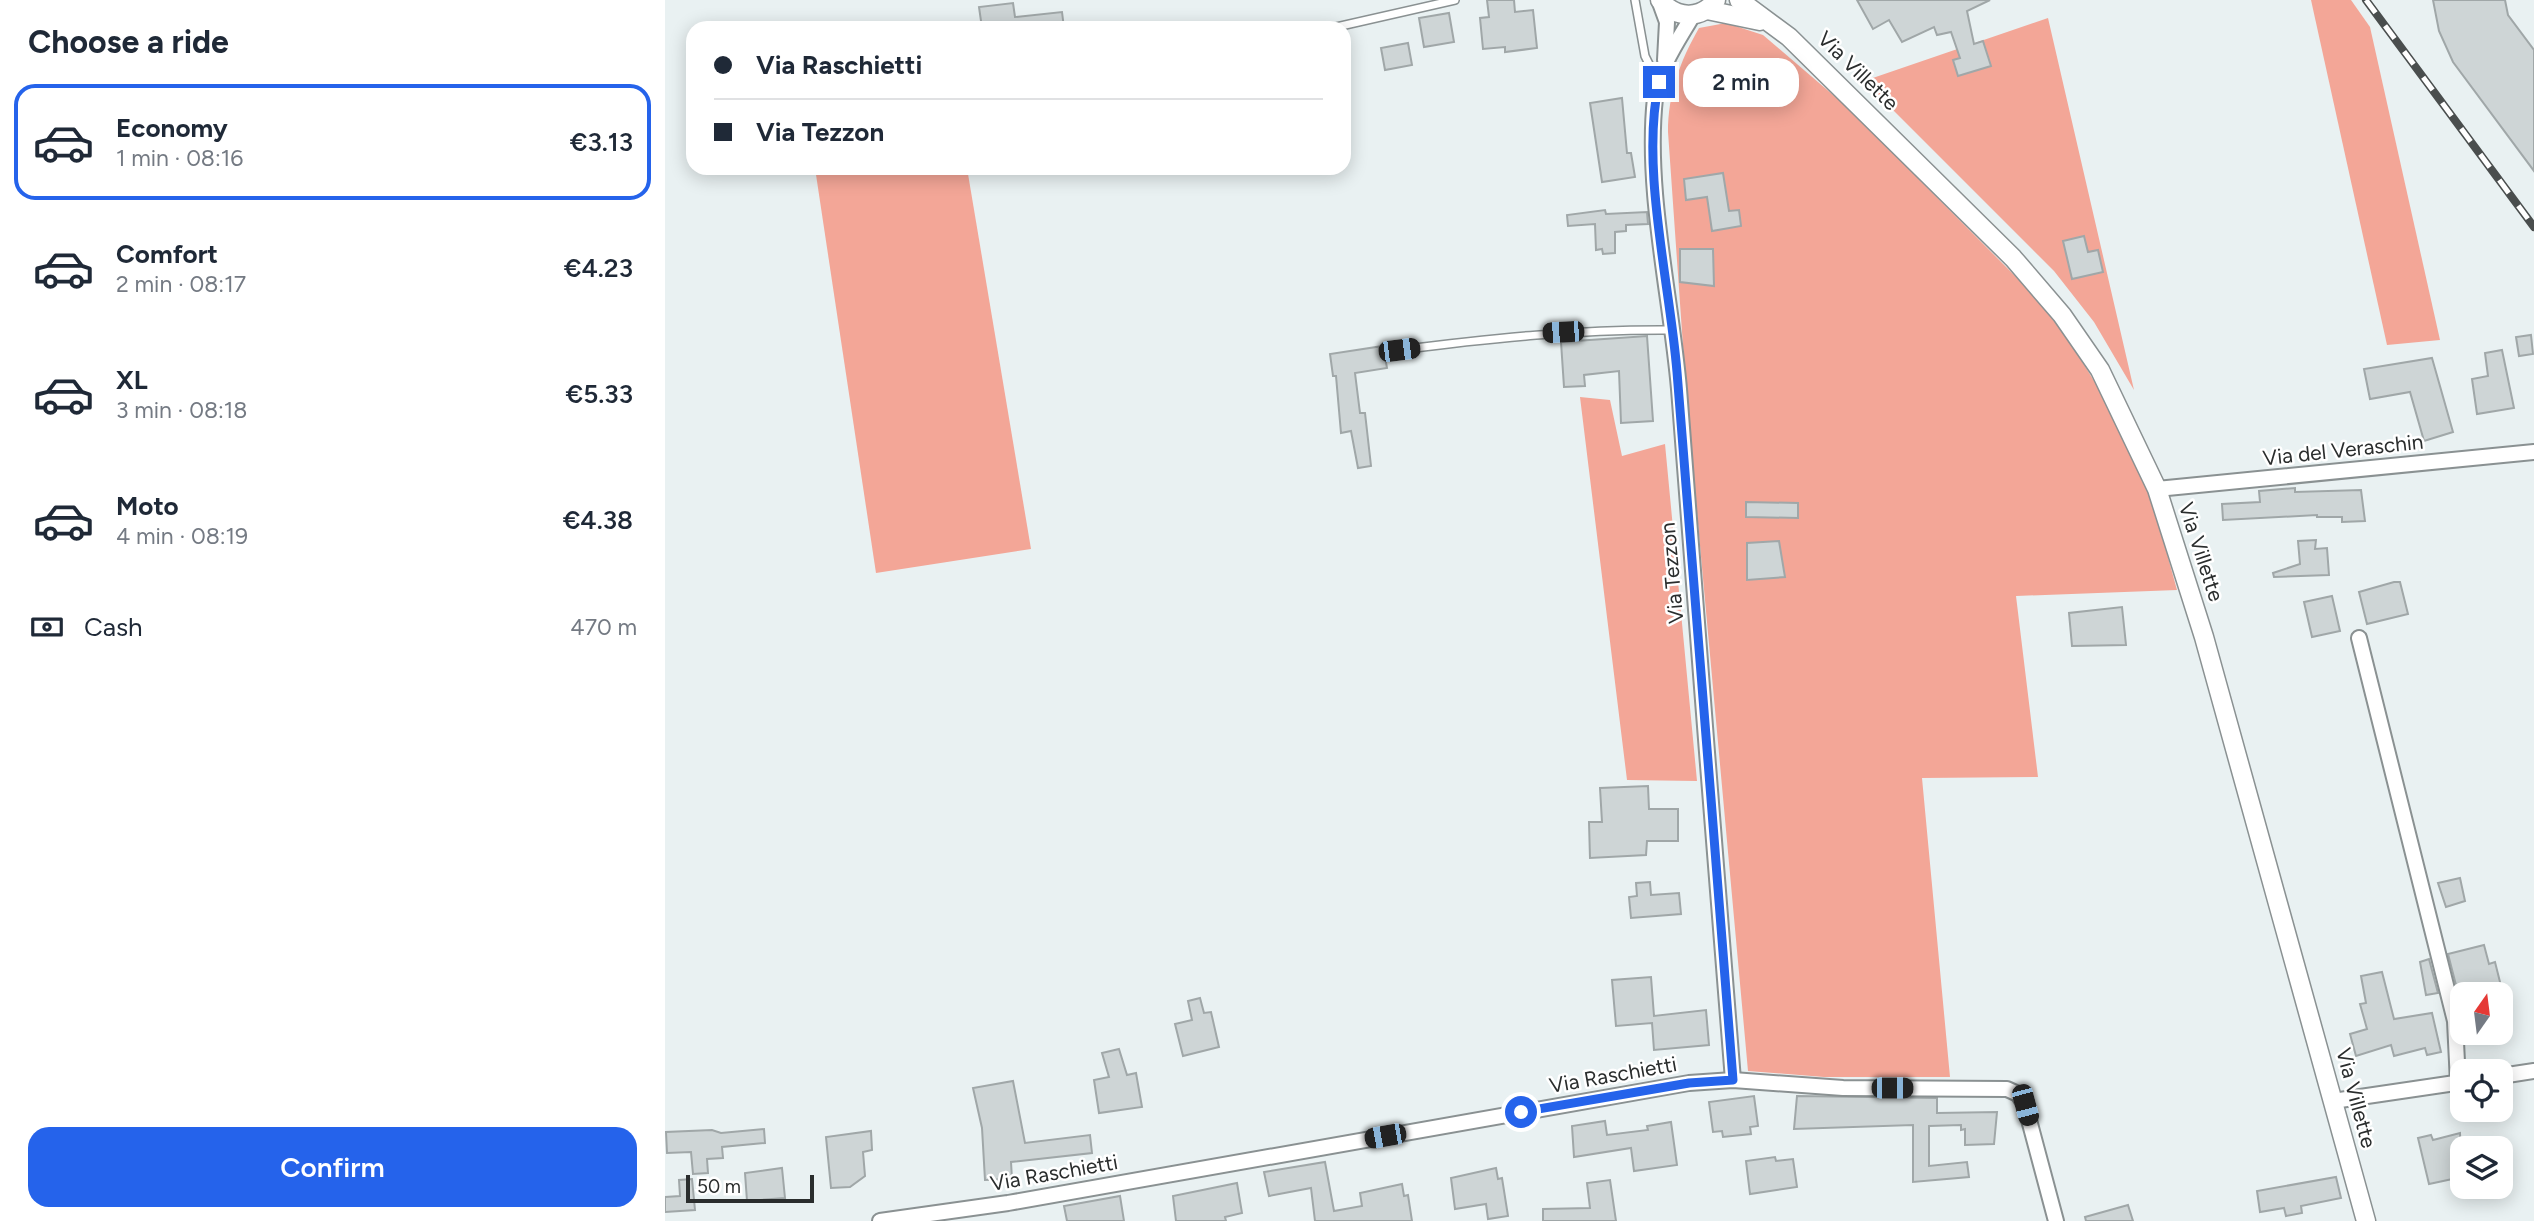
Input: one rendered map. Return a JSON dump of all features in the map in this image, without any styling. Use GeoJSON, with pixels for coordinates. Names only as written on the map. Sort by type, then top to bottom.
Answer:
{"type":"FeatureCollection","features":[{"type":"Feature","properties":{"kind":"street","name":"Via Tezzon"},"geometry":{"type":"LineString","coordinates":[[1660,0],[1667,22],[1665,64],[1659,82],[1653,130],[1654,176],[1674,330],[1733,1080]]}},
{"type":"Feature","properties":{"kind":"street","name":"Via Villette"},"geometry":{"type":"LineString","coordinates":[[1660,0],[1674,12],[1706,8],[1766,23],[1790,37],[2013,258],[2062,315],[2100,370],[2157,489],[2204,637],[2366,1221]]}},
{"type":"Feature","properties":{"kind":"street","name":"Via Villette"},"geometry":{"type":"LineString","coordinates":[[1750,3],[1766,23]]}},
{"type":"Feature","properties":{"kind":"street","name":"Via Tezzon"},"geometry":{"type":"LineString","coordinates":[[1665,64],[1706,8]]}},
{"type":"Feature","properties":{"kind":"street","name":"Via del Veraschin"},"geometry":{"type":"LineString","coordinates":[[2157,489],[2534,452]]}},
{"type":"Feature","properties":{"kind":"street"},"geometry":{"type":"LineString","coordinates":[[2359,638],[2455,1021],[2458,1059]]}},
{"type":"Feature","properties":{"kind":"street"},"geometry":{"type":"LineString","coordinates":[[2513,1074],[2534,1071]]}},
{"type":"Feature","properties":{"kind":"street","name":"Via Raschietti"},"geometry":{"type":"LineString","coordinates":[[880,1221],[1008,1203],[1689,1083],[1733,1080],[1843,1088],[2007,1089],[2018,1094],[2025,1105],[2056,1221]]}},
{"type":"Feature","properties":{"kind":"street"},"geometry":{"type":"LineString","coordinates":[[2333,1101],[2450,1083]]}},
{"type":"Feature","properties":{"kind":"lane"},"geometry":{"type":"LineString","coordinates":[[1351,24],[1455,0]]}},
{"type":"Feature","properties":{"kind":"lane"},"geometry":{"type":"LineString","coordinates":[[1635,0],[1646,56],[1659,82]]}},
{"type":"Feature","properties":{"kind":"lane"},"geometry":{"type":"LineString","coordinates":[[1399,350],[1521,335],[1606,329],[1674,330]]}},
{"type":"Feature","properties":{"kind":"shaded area"},"geometry":{"type":"Polygon","coordinates":[[[2311,0],[2351,0],[2370,27],[2440,340],[2387,345],[2311,0]]]}},
{"type":"Feature","properties":{"kind":"shaded area"},"geometry":{"type":"Polygon","coordinates":[[[2048,18],[2134,390],[2094,322],[2054,271],[1864,81],[2048,18]]]}},
{"type":"Feature","properties":{"kind":"shaded area"},"geometry":{"type":"Polygon","coordinates":[[[1726,23],[1763,35],[1846,106],[2031,292],[2069,340],[2102,394],[2150,492],[2177,590],[2016,596],[2038,777],[1922,778],[1950,1077],[1824,1077],[1748,1071],[1687,403],[1668,132],[1673,91],[1692,40],[1699,28],[1726,23]]]}},
{"type":"Feature","properties":{"kind":"shaded area"},"geometry":{"type":"Polygon","coordinates":[[[816,175],[968,175],[1031,549],[876,573],[816,175]]]}},
{"type":"Feature","properties":{"kind":"shaded area"},"geometry":{"type":"Polygon","coordinates":[[[1580,397],[1610,400],[1622,456],[1665,444],[1697,781],[1627,780],[1580,397]]]}},
{"type":"Feature","properties":{"kind":"building"},"geometry":{"type":"Polygon","coordinates":[[[1487,0],[1514,0],[1515,12],[1533,10],[1537,48],[1505,52],[1505,47],[1483,49],[1480,18],[1489,17],[1487,0]]]}},
{"type":"Feature","properties":{"kind":"building"},"geometry":{"type":"Polygon","coordinates":[[[1857,0],[1990,0],[1967,11],[1974,44],[1983,41],[1991,66],[1958,76],[1953,60],[1960,58],[1951,32],[1937,35],[1934,27],[1902,42],[1889,20],[1873,29],[1857,0]]]}},
{"type":"Feature","properties":{"kind":"building"},"geometry":{"type":"Polygon","coordinates":[[[2433,0],[2505,0],[2508,15],[2534,50],[2534,171],[2453,62],[2439,31],[2433,0]]]}},
{"type":"Feature","properties":{"kind":"building"},"geometry":{"type":"Polygon","coordinates":[[[1013,3],[1015,17],[1062,12],[1063,21],[981,21],[979,7],[1013,3]]]}},
{"type":"Feature","properties":{"kind":"building"},"geometry":{"type":"Polygon","coordinates":[[[1449,13],[1454,42],[1424,47],[1419,18],[1449,13]]]}},
{"type":"Feature","properties":{"kind":"building"},"geometry":{"type":"Polygon","coordinates":[[[1408,43],[1412,65],[1385,70],[1381,48],[1408,43]]]}},
{"type":"Feature","properties":{"kind":"building"},"geometry":{"type":"Polygon","coordinates":[[[1622,98],[1627,153],[1631,153],[1635,177],[1602,182],[1590,103],[1622,98]]]}},
{"type":"Feature","properties":{"kind":"building"},"geometry":{"type":"Polygon","coordinates":[[[1723,173],[1729,211],[1739,210],[1741,226],[1712,231],[1707,197],[1686,200],[1684,179],[1723,173]]]}},
{"type":"Feature","properties":{"kind":"building"},"geometry":{"type":"Polygon","coordinates":[[[1605,210],[1606,214],[1647,212],[1648,224],[1626,225],[1626,231],[1615,232],[1615,253],[1603,254],[1602,249],[1596,250],[1595,224],[1568,226],[1567,215],[1605,210]]]}},
{"type":"Feature","properties":{"kind":"building"},"geometry":{"type":"Polygon","coordinates":[[[2084,236],[2088,252],[2098,250],[2103,272],[2072,279],[2063,241],[2084,236]]]}},
{"type":"Feature","properties":{"kind":"building"},"geometry":{"type":"Polygon","coordinates":[[[1680,249],[1713,249],[1714,286],[1680,282],[1680,249]]]}},
{"type":"Feature","properties":{"kind":"building"},"geometry":{"type":"Polygon","coordinates":[[[2531,335],[2533,354],[2519,356],[2516,337],[2531,335]]]}},
{"type":"Feature","properties":{"kind":"building"},"geometry":{"type":"Polygon","coordinates":[[[1647,336],[1653,421],[1621,423],[1619,371],[1584,375],[1585,386],[1564,387],[1561,342],[1647,336]]]}},
{"type":"Feature","properties":{"kind":"building"},"geometry":{"type":"Polygon","coordinates":[[[1383,346],[1387,368],[1355,373],[1360,413],[1365,413],[1371,466],[1358,468],[1351,431],[1341,433],[1336,376],[1333,376],[1330,354],[1383,346]]]}},
{"type":"Feature","properties":{"kind":"building"},"geometry":{"type":"Polygon","coordinates":[[[2502,350],[2514,408],[2477,414],[2472,379],[2488,376],[2485,353],[2502,350]]]}},
{"type":"Feature","properties":{"kind":"building"},"geometry":{"type":"Polygon","coordinates":[[[2432,358],[2453,432],[2424,441],[2410,392],[2370,399],[2364,369],[2432,358]]]}},
{"type":"Feature","properties":{"kind":"building"},"geometry":{"type":"Polygon","coordinates":[[[2295,488],[2295,492],[2361,490],[2365,521],[2342,522],[2342,517],[2317,515],[2223,520],[2222,504],[2260,502],[2259,491],[2295,488]]]}},
{"type":"Feature","properties":{"kind":"building"},"geometry":{"type":"Polygon","coordinates":[[[1746,502],[1798,503],[1798,518],[1746,517],[1746,502]]]}},
{"type":"Feature","properties":{"kind":"building"},"geometry":{"type":"Polygon","coordinates":[[[2316,540],[2315,549],[2327,548],[2329,575],[2274,577],[2273,573],[2300,564],[2298,541],[2316,540]]]}},
{"type":"Feature","properties":{"kind":"building"},"geometry":{"type":"Polygon","coordinates":[[[1779,541],[1785,577],[1747,580],[1747,543],[1779,541]]]}},
{"type":"Feature","properties":{"kind":"building"},"geometry":{"type":"Polygon","coordinates":[[[2400,582],[2408,614],[2367,624],[2359,592],[2400,582]]]}},
{"type":"Feature","properties":{"kind":"building"},"geometry":{"type":"Polygon","coordinates":[[[2332,596],[2340,631],[2312,637],[2304,602],[2332,596]]]}},
{"type":"Feature","properties":{"kind":"building"},"geometry":{"type":"Polygon","coordinates":[[[2122,607],[2126,645],[2072,646],[2069,613],[2122,607]]]}},
{"type":"Feature","properties":{"kind":"building"},"geometry":{"type":"Polygon","coordinates":[[[1648,786],[1649,809],[1678,809],[1678,841],[1647,841],[1646,855],[1590,858],[1589,822],[1602,822],[1600,788],[1648,786]]]}},
{"type":"Feature","properties":{"kind":"building"},"geometry":{"type":"Polygon","coordinates":[[[2460,878],[2465,901],[2446,907],[2438,883],[2460,878]]]}},
{"type":"Feature","properties":{"kind":"building"},"geometry":{"type":"Polygon","coordinates":[[[1650,882],[1651,895],[1679,893],[1681,914],[1631,918],[1629,897],[1637,896],[1636,883],[1650,882]]]}},
{"type":"Feature","properties":{"kind":"building"},"geometry":{"type":"Polygon","coordinates":[[[2484,945],[2489,964],[2495,962],[2500,982],[2455,982],[2448,954],[2484,945]]]}},
{"type":"Feature","properties":{"kind":"building"},"geometry":{"type":"Polygon","coordinates":[[[2429,959],[2438,993],[2426,995],[2420,962],[2429,959]]]}},
{"type":"Feature","properties":{"kind":"building"},"geometry":{"type":"Polygon","coordinates":[[[2382,972],[2394,1019],[2432,1013],[2441,1052],[2427,1055],[2425,1048],[2394,1056],[2391,1045],[2356,1056],[2350,1034],[2367,1029],[2360,1004],[2366,1003],[2361,976],[2382,972]]]}},
{"type":"Feature","properties":{"kind":"building"},"geometry":{"type":"Polygon","coordinates":[[[1651,977],[1654,1016],[1706,1010],[1709,1045],[1654,1050],[1652,1023],[1616,1026],[1612,980],[1651,977]]]}},
{"type":"Feature","properties":{"kind":"building"},"geometry":{"type":"Polygon","coordinates":[[[1200,998],[1204,1013],[1211,1012],[1219,1047],[1183,1056],[1175,1024],[1192,1020],[1188,1001],[1200,998]]]}},
{"type":"Feature","properties":{"kind":"building"},"geometry":{"type":"Polygon","coordinates":[[[1119,1049],[1127,1075],[1136,1073],[1142,1107],[1099,1113],[1094,1080],[1109,1077],[1102,1053],[1119,1049]]]}},
{"type":"Feature","properties":{"kind":"building"},"geometry":{"type":"Polygon","coordinates":[[[1013,1081],[1025,1143],[1090,1135],[1092,1153],[1011,1162],[1012,1179],[985,1180],[982,1128],[973,1088],[1013,1081]]]}},
{"type":"Feature","properties":{"kind":"building"},"geometry":{"type":"Polygon","coordinates":[[[1754,1096],[1758,1126],[1750,1127],[1751,1134],[1723,1137],[1722,1131],[1713,1132],[1709,1102],[1754,1096]]]}},
{"type":"Feature","properties":{"kind":"building"},"geometry":{"type":"Polygon","coordinates":[[[1797,1096],[1937,1098],[1937,1113],[1997,1112],[1994,1144],[1965,1145],[1965,1129],[1961,1130],[1961,1125],[1929,1126],[1929,1166],[1967,1162],[1969,1177],[1913,1182],[1913,1125],[1794,1129],[1797,1096]]]}},
{"type":"Feature","properties":{"kind":"building"},"geometry":{"type":"Polygon","coordinates":[[[1605,1121],[1607,1135],[1648,1130],[1647,1126],[1671,1122],[1677,1165],[1634,1171],[1631,1148],[1574,1157],[1572,1126],[1605,1121]]]}},
{"type":"Feature","properties":{"kind":"building"},"geometry":{"type":"Polygon","coordinates":[[[764,1129],[765,1143],[722,1147],[723,1158],[707,1159],[708,1173],[693,1174],[691,1152],[667,1153],[666,1132],[712,1130],[721,1133],[764,1129]]]}},
{"type":"Feature","properties":{"kind":"building"},"geometry":{"type":"Polygon","coordinates":[[[871,1131],[872,1150],[863,1152],[865,1176],[850,1187],[831,1188],[826,1137],[871,1131]]]}},
{"type":"Feature","properties":{"kind":"building"},"geometry":{"type":"Polygon","coordinates":[[[2460,1133],[2460,1136],[2450,1136],[2450,1180],[2429,1184],[2418,1138],[2431,1135],[2433,1140],[2460,1133]]]}},
{"type":"Feature","properties":{"kind":"building"},"geometry":{"type":"Polygon","coordinates":[[[1775,1157],[1776,1161],[1793,1159],[1797,1187],[1750,1194],[1746,1161],[1775,1157]]]}},
{"type":"Feature","properties":{"kind":"building"},"geometry":{"type":"Polygon","coordinates":[[[1325,1162],[1334,1211],[1362,1206],[1360,1193],[1402,1184],[1404,1196],[1408,1195],[1412,1221],[1315,1221],[1311,1188],[1269,1196],[1264,1172],[1325,1162]]]}},
{"type":"Feature","properties":{"kind":"building"},"geometry":{"type":"Polygon","coordinates":[[[782,1168],[785,1198],[747,1201],[745,1173],[782,1168]]]}},
{"type":"Feature","properties":{"kind":"building"},"geometry":{"type":"Polygon","coordinates":[[[1496,1168],[1498,1179],[1502,1178],[1508,1216],[1488,1219],[1486,1204],[1455,1209],[1451,1178],[1496,1168]]]}},
{"type":"Feature","properties":{"kind":"building"},"geometry":{"type":"Polygon","coordinates":[[[2336,1177],[2341,1198],[2301,1206],[2302,1213],[2286,1216],[2284,1208],[2260,1212],[2257,1191],[2336,1177]]]}},
{"type":"Feature","properties":{"kind":"building"},"geometry":{"type":"Polygon","coordinates":[[[692,1179],[695,1210],[665,1212],[665,1197],[680,1196],[679,1180],[692,1179]]]}},
{"type":"Feature","properties":{"kind":"building"},"geometry":{"type":"Polygon","coordinates":[[[1610,1180],[1616,1221],[1543,1221],[1543,1209],[1590,1208],[1587,1183],[1610,1180]]]}},
{"type":"Feature","properties":{"kind":"building"},"geometry":{"type":"Polygon","coordinates":[[[1237,1183],[1242,1213],[1225,1217],[1226,1221],[1176,1221],[1173,1196],[1237,1183]]]}},
{"type":"Feature","properties":{"kind":"building"},"geometry":{"type":"Polygon","coordinates":[[[1120,1196],[1124,1221],[1067,1221],[1064,1206],[1120,1196]]]}},
{"type":"Feature","properties":{"kind":"building"},"geometry":{"type":"Polygon","coordinates":[[[2128,1205],[2133,1221],[2086,1221],[2085,1217],[2128,1205]]]}},
{"type":"Feature","properties":{"kind":"railway"},"geometry":{"type":"LineString","coordinates":[[2366,0],[2534,227]]}},
{"type":"Feature","properties":{"kind":"route"},"geometry":{"type":"LineString","coordinates":[[1521,1112],[1689,1083],[1733,1080],[1674,330],[1654,176],[1653,130],[1655,97],[1659,82]]}}]}
